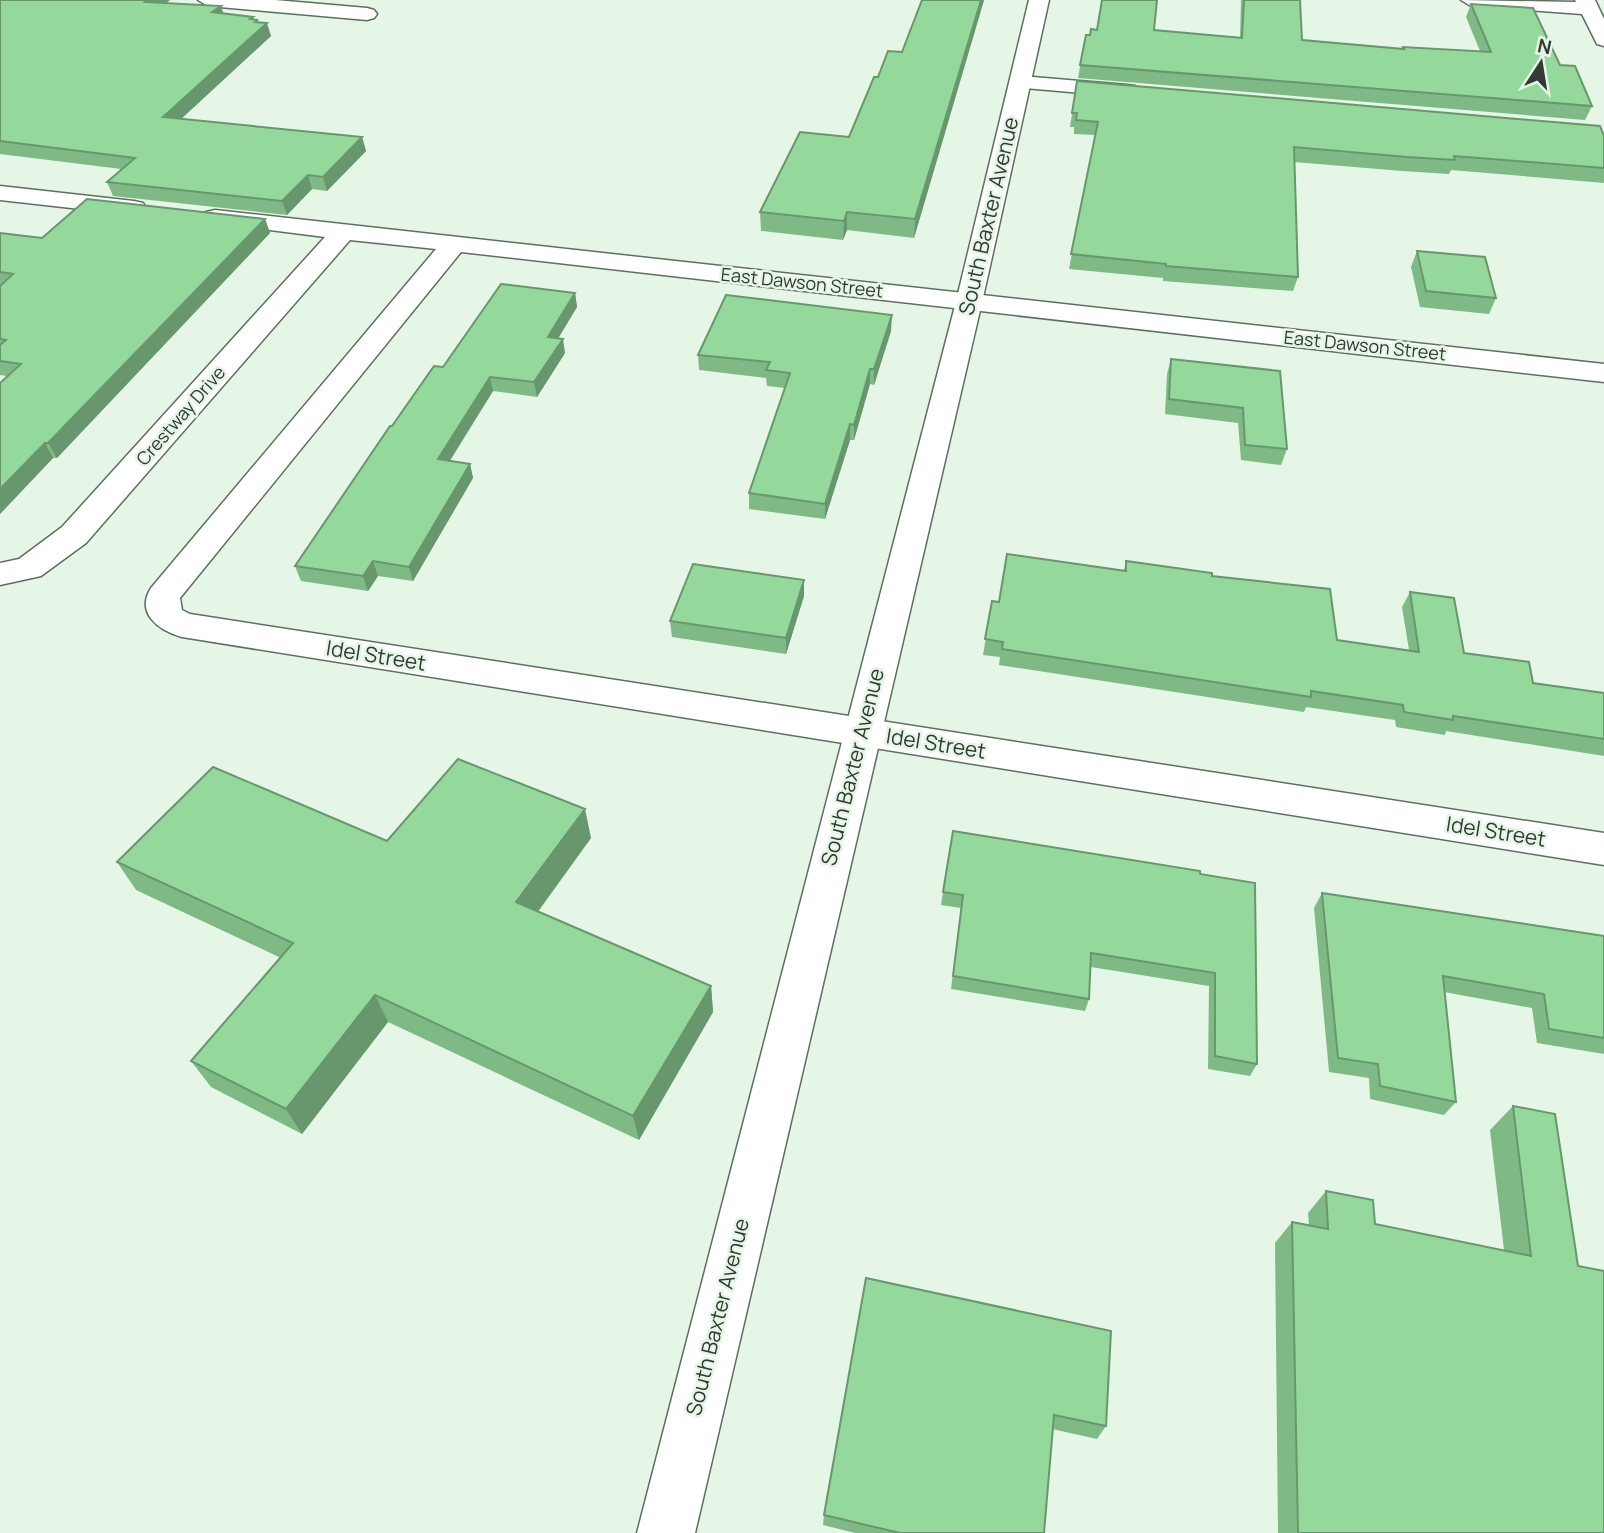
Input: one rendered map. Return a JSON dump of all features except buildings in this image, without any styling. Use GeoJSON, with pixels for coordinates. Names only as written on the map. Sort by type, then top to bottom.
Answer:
{"type":"FeatureCollection","features":[{"type":"Feature","properties":{"kind":"street"},"geometry":{"type":"LineString","coordinates":[[208,0],[367,14]]}},
{"type":"Feature","properties":{"kind":"street","name":"South Baxter Avenue"},"geometry":{"type":"LineString","coordinates":[[666,1533],[969,302],[1039,0]]}},
{"type":"Feature","properties":{"kind":"street"},"geometry":{"type":"LineString","coordinates":[[1471,0],[1587,4],[1604,40]]}},
{"type":"Feature","properties":{"kind":"street"},"geometry":{"type":"LineString","coordinates":[[1021,82],[1146,93]]}},
{"type":"Feature","properties":{"kind":"street"},"geometry":{"type":"LineString","coordinates":[[0,193],[151,210]]}},
{"type":"Feature","properties":{"kind":"street","name":"East Dawson Street"},"geometry":{"type":"LineString","coordinates":[[192,215],[1604,373]]}},
{"type":"Feature","properties":{"kind":"street","name":"Crestway Drive"},"geometry":{"type":"LineString","coordinates":[[0,574],[29,568],[74,535],[343,232]]}},
{"type":"Feature","properties":{"kind":"street","name":"Idel Street"},"geometry":{"type":"LineString","coordinates":[[454,244],[163,596],[166,616],[182,625],[1604,849]]}}]}
